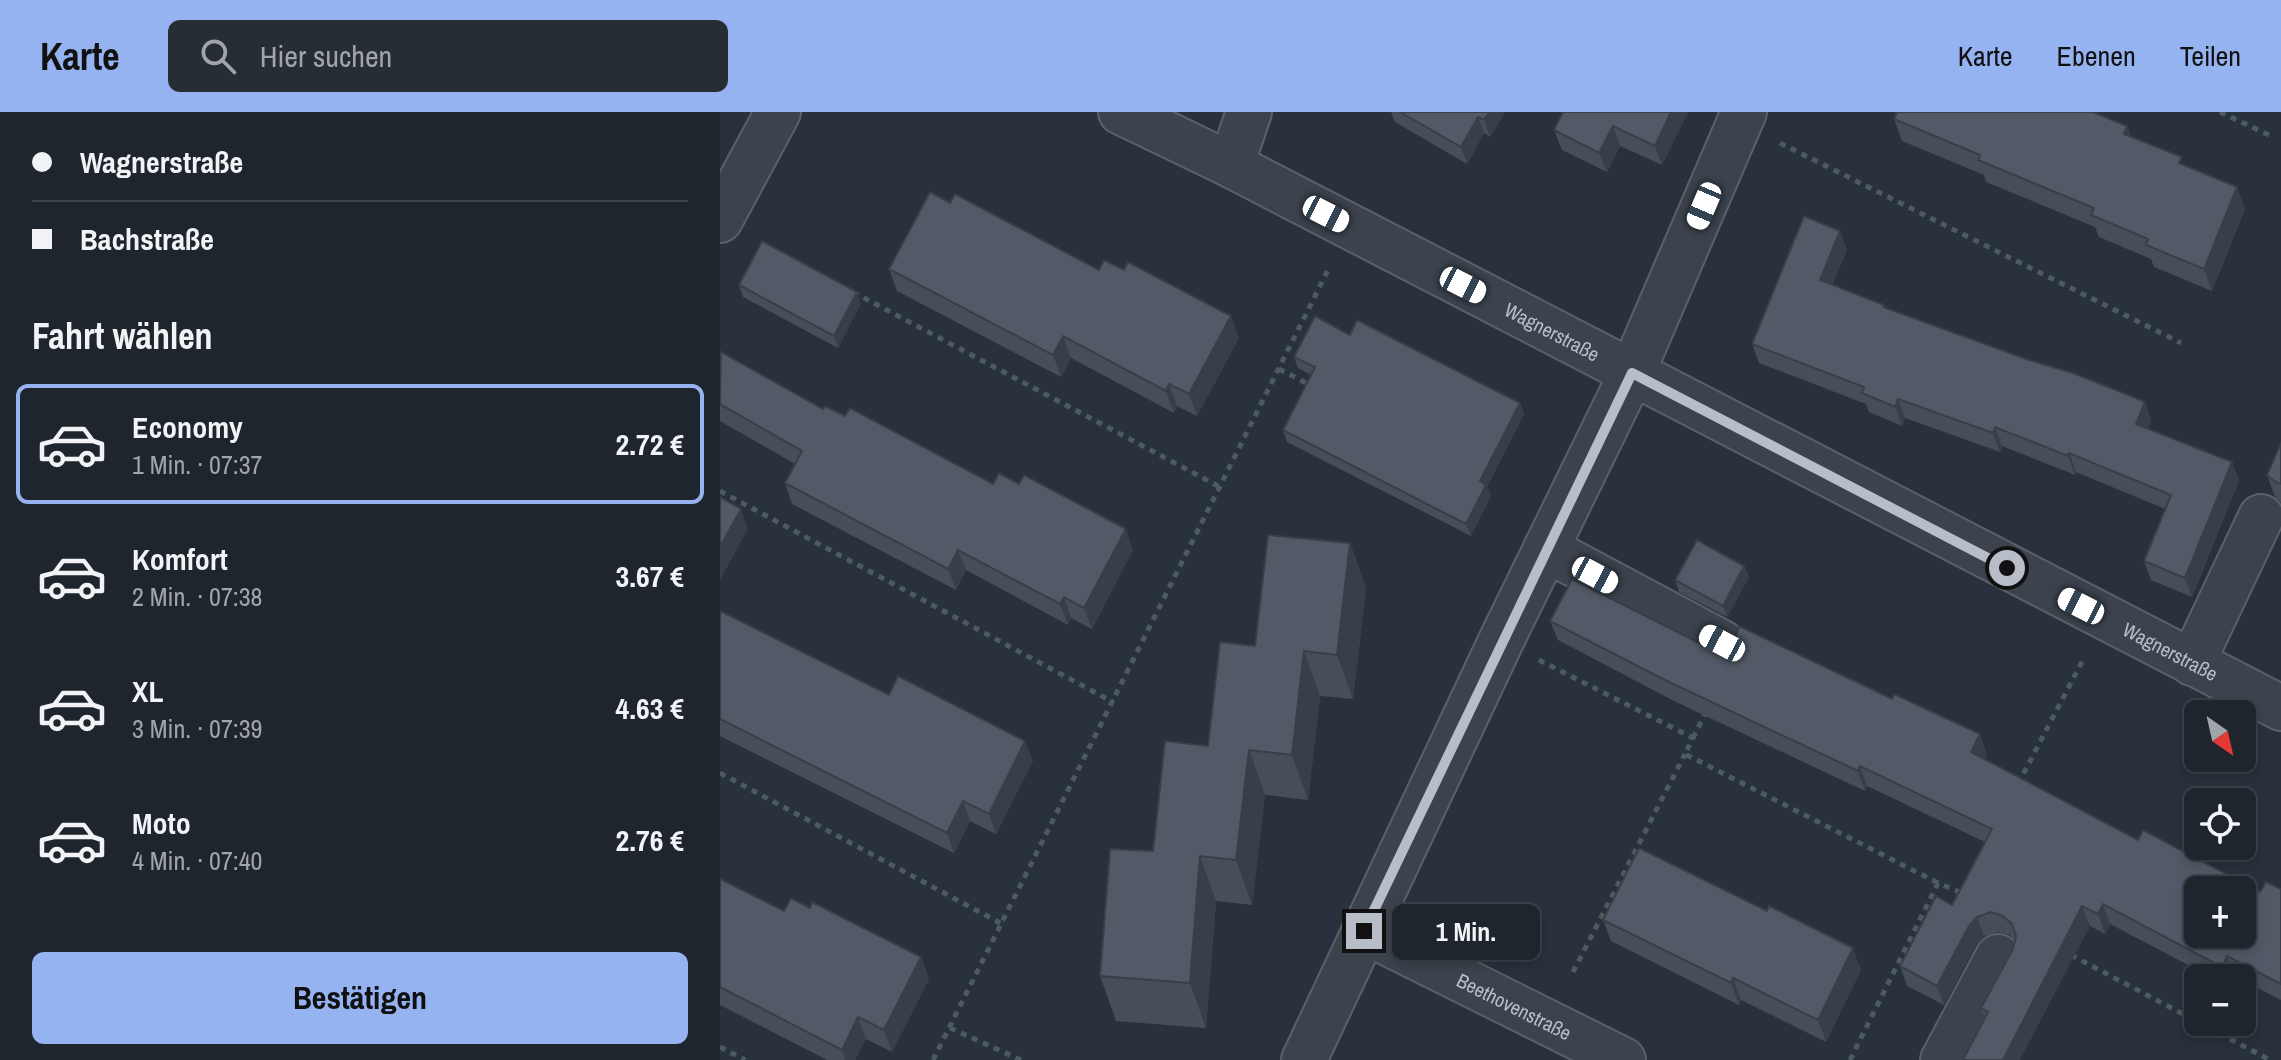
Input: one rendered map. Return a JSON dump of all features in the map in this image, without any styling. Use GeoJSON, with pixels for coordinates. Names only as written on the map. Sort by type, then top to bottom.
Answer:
{"type":"FeatureCollection","features":[{"type":"Feature","properties":{"kind":"street"},"geometry":{"type":"LineString","coordinates":[[720,220],[778,112]]}},
{"type":"Feature","properties":{"kind":"street","name":"Wagnerstraße"},"geometry":{"type":"LineString","coordinates":[[1121,112],[1231,165],[2281,708]]}},
{"type":"Feature","properties":{"kind":"street"},"geometry":{"type":"LineString","coordinates":[[1231,165],[1249,112]]}},
{"type":"Feature","properties":{"kind":"street"},"geometry":{"type":"LineString","coordinates":[[1304,1060],[1501,641],[1632,373],[1742,117]]}},
{"type":"Feature","properties":{"kind":"street"},"geometry":{"type":"LineString","coordinates":[[2192,663],[2261,517]]}},
{"type":"Feature","properties":{"kind":"street"},"geometry":{"type":"LineString","coordinates":[[1546,549],[1722,643]]}},
{"type":"Feature","properties":{"kind":"street","name":"Beethovenstraße"},"geometry":{"type":"LineString","coordinates":[[1364,931],[1623,1060]]}},
{"type":"Feature","properties":{"kind":"street"},"geometry":{"type":"LineString","coordinates":[[1943,1060],[1998,957]]}},
{"type":"Feature","properties":{"kind":"path"},"geometry":{"type":"LineString","coordinates":[[2220,112],[2271,136]]}},
{"type":"Feature","properties":{"kind":"path"},"geometry":{"type":"LineString","coordinates":[[1742,117],[2181,343]]}},
{"type":"Feature","properties":{"kind":"path"},"geometry":{"type":"LineString","coordinates":[[933,1060],[1349,226]]}},
{"type":"Feature","properties":{"kind":"path"},"geometry":{"type":"LineString","coordinates":[[845,287],[1220,487]]}},
{"type":"Feature","properties":{"kind":"path"},"geometry":{"type":"LineString","coordinates":[[1279,369],[1315,387]]}},
{"type":"Feature","properties":{"kind":"path"},"geometry":{"type":"LineString","coordinates":[[720,491],[1113,702]]}},
{"type":"Feature","properties":{"kind":"path"},"geometry":{"type":"LineString","coordinates":[[2011,798],[2104,618]]}},
{"type":"Feature","properties":{"kind":"path"},"geometry":{"type":"LineString","coordinates":[[1501,641],[1693,738],[1573,972]]}},
{"type":"Feature","properties":{"kind":"path"},"geometry":{"type":"LineString","coordinates":[[1685,754],[1962,895],[1969,881]]}},
{"type":"Feature","properties":{"kind":"path"},"geometry":{"type":"LineString","coordinates":[[720,773],[1002,924]]}},
{"type":"Feature","properties":{"kind":"path"},"geometry":{"type":"LineString","coordinates":[[1850,1060],[1938,883]]}},
{"type":"Feature","properties":{"kind":"path"},"geometry":{"type":"LineString","coordinates":[[2058,948],[2270,1060]]}},
{"type":"Feature","properties":{"kind":"path"},"geometry":{"type":"LineString","coordinates":[[950,1028],[1021,1060]]}},
{"type":"Feature","properties":{"kind":"path"},"geometry":{"type":"LineString","coordinates":[[720,1047],[745,1060]]}},
{"type":"Feature","properties":{"kind":"building"},"geometry":{"type":"Polygon","coordinates":[[[1400,112],[1489,112],[1484,120],[1478,117],[1461,147],[1400,112]]]}},
{"type":"Feature","properties":{"kind":"building"},"geometry":{"type":"Polygon","coordinates":[[[1563,112],[1671,112],[1655,146],[1613,126],[1599,153],[1554,130],[1563,112]]]}},
{"type":"Feature","properties":{"kind":"building"},"geometry":{"type":"Polygon","coordinates":[[[1897,112],[2093,112],[2127,126],[2124,134],[2182,157],[2179,163],[2237,187],[2204,269],[2146,245],[2148,239],[2091,215],[2094,208],[1978,160],[1980,155],[1894,119],[1897,112]]]}},
{"type":"Feature","properties":{"kind":"building"},"geometry":{"type":"Polygon","coordinates":[[[930,192],[950,203],[955,194],[1099,270],[1104,260],[1124,270],[1128,262],[1231,316],[1189,394],[1169,384],[1166,391],[1063,336],[1053,355],[889,269],[930,192]]]}},
{"type":"Feature","properties":{"kind":"building"},"geometry":{"type":"Polygon","coordinates":[[[1804,216],[1840,231],[1820,280],[1883,307],[2073,373],[2145,402],[2136,424],[2232,462],[2185,578],[2144,561],[2171,495],[2069,453],[2068,456],[1995,427],[1993,433],[1898,399],[1895,407],[1862,393],[1864,387],[1752,344],[1804,216]]]}},
{"type":"Feature","properties":{"kind":"building"},"geometry":{"type":"Polygon","coordinates":[[[762,241],[857,292],[834,336],[739,285],[762,241]]]}},
{"type":"Feature","properties":{"kind":"building"},"geometry":{"type":"Polygon","coordinates":[[[1315,316],[1350,335],[1357,320],[1520,403],[1480,481],[1486,485],[1466,524],[1283,430],[1315,367],[1294,357],[1315,316]]]}},
{"type":"Feature","properties":{"kind":"building"},"geometry":{"type":"Polygon","coordinates":[[[721,352],[823,409],[825,406],[845,416],[850,408],[993,484],[999,473],[1019,484],[1024,475],[1126,529],[1084,608],[1064,597],[1060,604],[958,550],[948,569],[785,483],[802,451],[720,404],[721,352]]]}},
{"type":"Feature","properties":{"kind":"building"},"geometry":{"type":"Polygon","coordinates":[[[2281,443],[2281,484],[2267,475],[2281,443]]]}},
{"type":"Feature","properties":{"kind":"building"},"geometry":{"type":"Polygon","coordinates":[[[720,497],[741,509],[720,547],[720,497]]]}},
{"type":"Feature","properties":{"kind":"building"},"geometry":{"type":"Polygon","coordinates":[[[1268,535],[1350,543],[1337,655],[1304,651],[1292,755],[1249,750],[1236,860],[1200,856],[1190,983],[1100,976],[1110,849],[1153,851],[1165,741],[1208,746],[1220,642],[1255,646],[1268,535]]]}},
{"type":"Feature","properties":{"kind":"building"},"geometry":{"type":"Polygon","coordinates":[[[1697,540],[1744,566],[1723,606],[1675,580],[1697,540]]]}},
{"type":"Feature","properties":{"kind":"building"},"geometry":{"type":"Polygon","coordinates":[[[1572,579],[1703,645],[1715,648],[1727,645],[1736,636],[1739,626],[1892,699],[1894,694],[1980,734],[1971,752],[2138,840],[2143,830],[2184,852],[2184,860],[2200,860],[2230,876],[2184,876],[2184,947],[2103,904],[2098,914],[2082,906],[2003,1060],[1963,1060],[1988,1012],[1981,1008],[2013,949],[2016,936],[2012,924],[2003,916],[1991,912],[1977,917],[1969,926],[1937,986],[1900,966],[1936,896],[1952,905],[1992,829],[1860,766],[1858,771],[1667,681],[1550,621],[1572,579]]]}},
{"type":"Feature","properties":{"kind":"building"},"geometry":{"type":"Polygon","coordinates":[[[720,611],[889,695],[898,676],[1025,741],[989,814],[963,801],[947,833],[720,719],[720,611]]]}},
{"type":"Feature","properties":{"kind":"building"},"geometry":{"type":"Polygon","coordinates":[[[1639,848],[1767,911],[1769,906],[1853,948],[1818,1020],[1733,978],[1731,983],[1603,920],[1639,848]]]}},
{"type":"Feature","properties":{"kind":"building"},"geometry":{"type":"Polygon","coordinates":[[[720,879],[784,911],[791,898],[810,908],[812,902],[921,957],[884,1030],[858,1017],[842,1050],[720,987],[720,879]]]}},
{"type":"Feature","properties":{"kind":"building"},"geometry":{"type":"Polygon","coordinates":[[[2266,882],[2281,889],[2281,984],[2256,971],[2256,964],[2242,964],[2227,956],[2223,964],[2216,964],[2186,948],[2256,948],[2256,890],[2260,892],[2266,882]]]}},
{"type":"Feature","properties":{"kind":"route"},"geometry":{"type":"LineString","coordinates":[[1364,931],[1632,373],[2007,568]]}}]}
